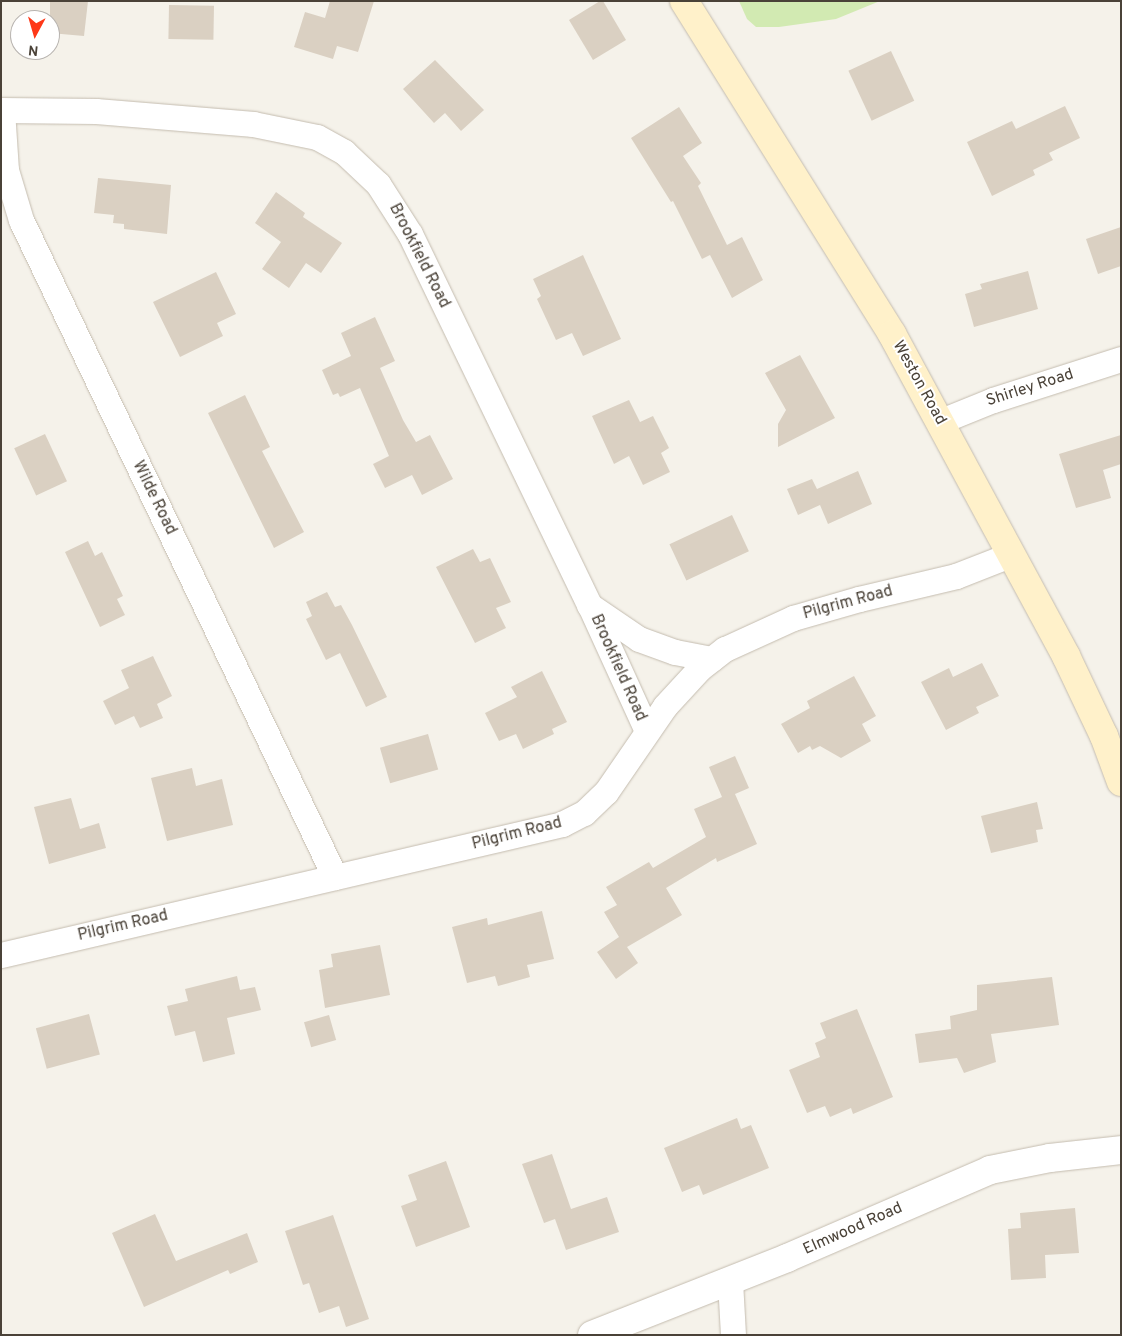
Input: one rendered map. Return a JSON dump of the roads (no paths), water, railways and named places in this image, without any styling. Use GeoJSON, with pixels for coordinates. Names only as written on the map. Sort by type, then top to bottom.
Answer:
{"type":"FeatureCollection","features":[{"type":"Feature","properties":{"kind":"main road","name":"Weston Road"},"geometry":{"type":"LineString","coordinates":[[684,1],[834,236],[941,421],[1010,555],[1066,656],[1104,736],[1121,782]]}},
{"type":"Feature","properties":{"kind":"street","name":"Brookfield Road"},"geometry":{"type":"LineString","coordinates":[[2,110],[96,111],[272,126],[317,137],[354,160],[389,199],[410,234],[589,605],[647,731]]}},
{"type":"Feature","properties":{"kind":"street","name":"Wilde Road"},"geometry":{"type":"LineString","coordinates":[[2,110],[6,170],[21,220],[335,877]]}},
{"type":"Feature","properties":{"kind":"street","name":"Shirley Road"},"geometry":{"type":"LineString","coordinates":[[941,421],[993,400],[1121,359]]}},
{"type":"Feature","properties":{"kind":"street","name":"Pilgrim Road"},"geometry":{"type":"LineString","coordinates":[[1,955],[548,828],[574,819],[606,792],[647,731],[675,694],[712,659],[740,641],[793,618],[859,599],[956,576],[1010,555]]}},
{"type":"Feature","properties":{"kind":"street","name":"Brookfield Road"},"geometry":{"type":"LineString","coordinates":[[589,605],[639,639],[675,652],[712,659]]}},
{"type":"Feature","properties":{"kind":"street","name":"Elmwood Road"},"geometry":{"type":"LineString","coordinates":[[592,1335],[730,1281],[990,1170],[1050,1158],[1121,1150]]}},
{"type":"Feature","properties":{"kind":"street"},"geometry":{"type":"LineString","coordinates":[[730,1281],[733,1335]]}}]}
